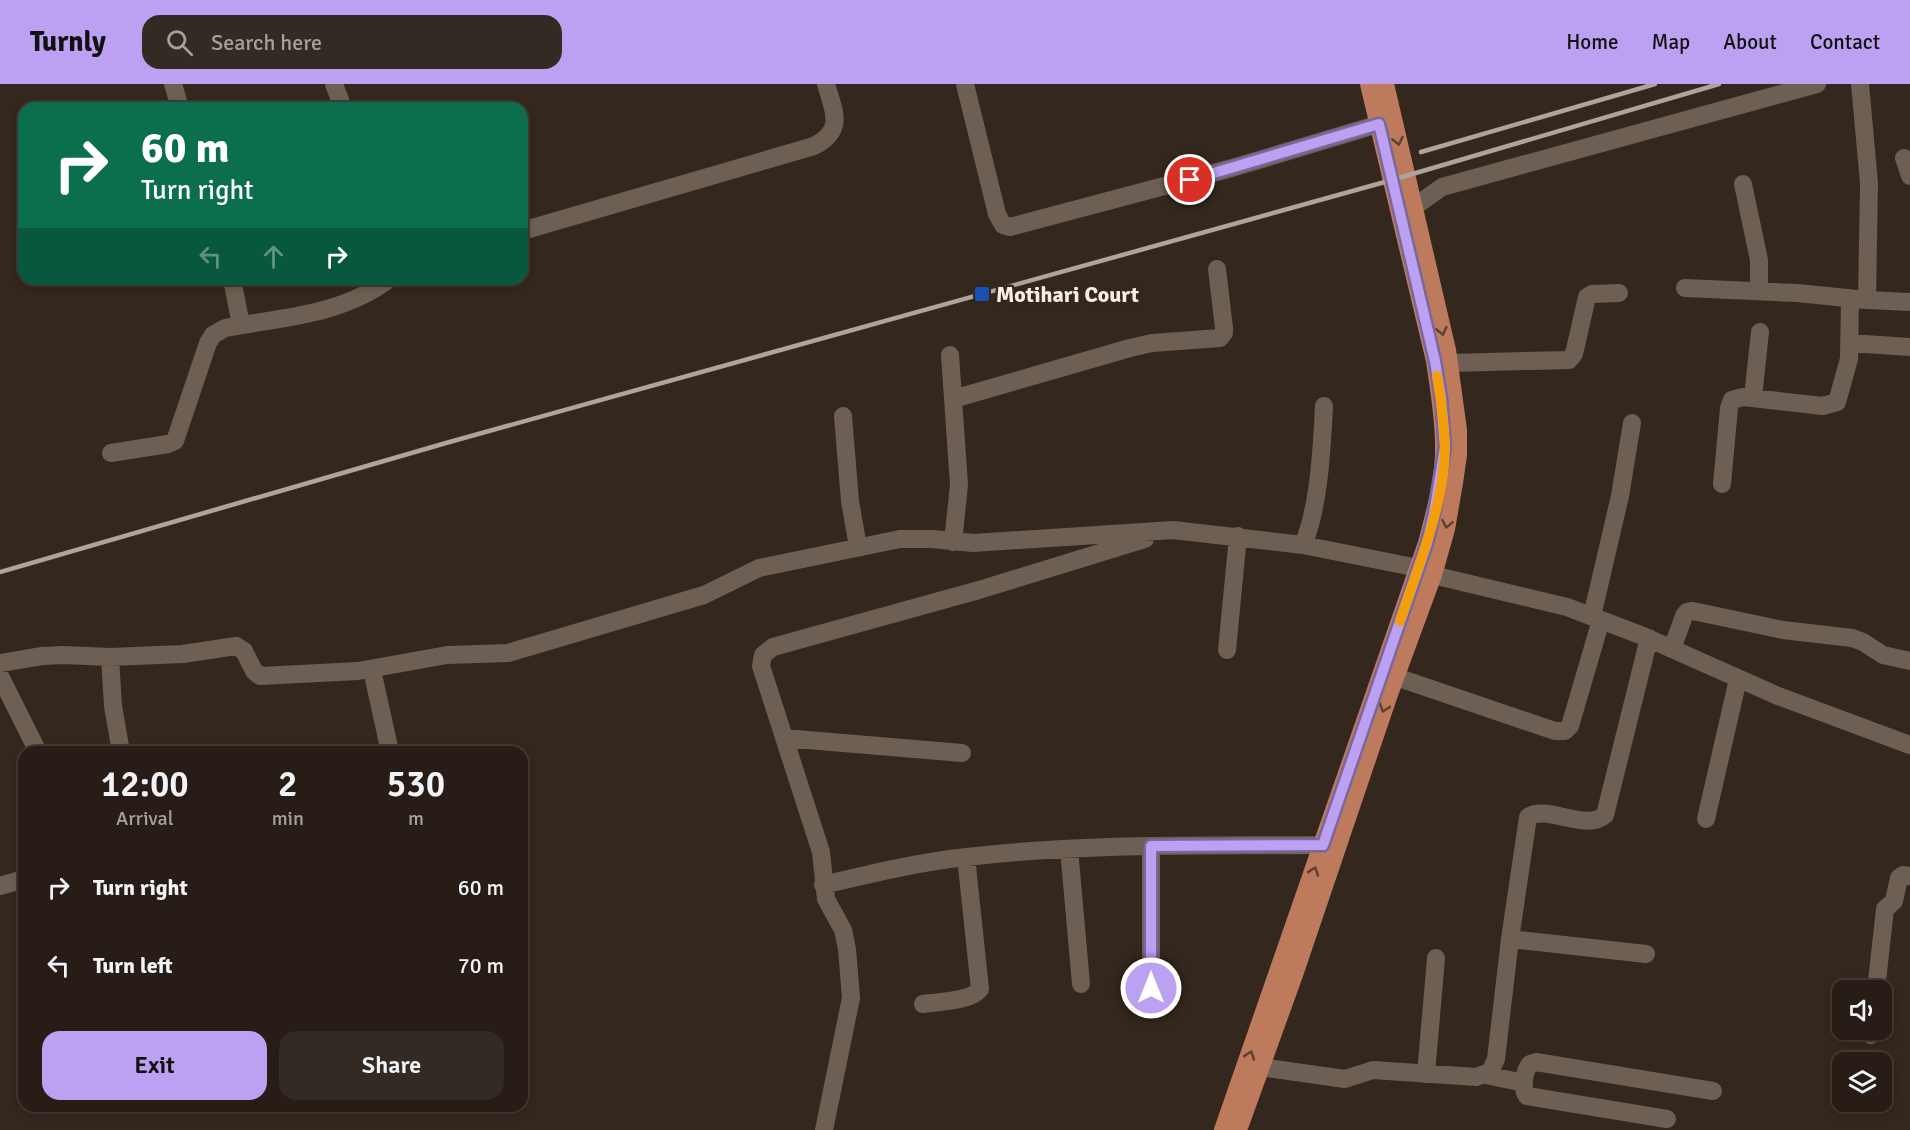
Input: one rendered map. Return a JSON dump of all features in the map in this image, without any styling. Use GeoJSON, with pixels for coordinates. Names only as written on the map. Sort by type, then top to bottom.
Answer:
{"type":"FeatureCollection","features":[{"type":"Feature","properties":{"kind":"main road"},"geometry":{"type":"LineString","coordinates":[[1238,1130],[1295,972],[1395,677],[1425,571],[1445,447],[1435,361],[1369,84]]}},
{"type":"Feature","properties":{"kind":"main road"},"geometry":{"type":"LineString","coordinates":[[1223,1130],[1323,845],[1425,571],[1446,529],[1458,455],[1458,430],[1449,363],[1385,84]]}},
{"type":"Feature","properties":{"kind":"street"},"geometry":{"type":"LineString","coordinates":[[173,84],[178,102]]}},
{"type":"Feature","properties":{"kind":"street"},"geometry":{"type":"LineString","coordinates":[[334,84],[336,102]]}},
{"type":"Feature","properties":{"kind":"street"},"geometry":{"type":"LineString","coordinates":[[528,229],[814,146],[831,135],[835,127],[835,117],[826,84]]}},
{"type":"Feature","properties":{"kind":"street"},"geometry":{"type":"LineString","coordinates":[[965,84],[997,214],[1003,225],[1010,227],[1222,171],[1379,124]]}},
{"type":"Feature","properties":{"kind":"street"},"geometry":{"type":"LineString","coordinates":[[1414,207],[1442,187],[1817,84]]}},
{"type":"Feature","properties":{"kind":"street"},"geometry":{"type":"LineString","coordinates":[[1722,484],[1732,400],[1740,397],[1823,406],[1833,404],[1839,398],[1859,299],[1869,192],[1860,84]]}},
{"type":"Feature","properties":{"kind":"street"},"geometry":{"type":"LineString","coordinates":[[1904,158],[1910,176]]}},
{"type":"Feature","properties":{"kind":"street"},"geometry":{"type":"LineString","coordinates":[[1743,184],[1759,260],[1759,291]]}},
{"type":"Feature","properties":{"kind":"street"},"geometry":{"type":"LineString","coordinates":[[953,399],[1152,343],[1220,338],[1224,333],[1224,328],[1216,269]]}},
{"type":"Feature","properties":{"kind":"street"},"geometry":{"type":"LineString","coordinates":[[233,285],[241,325]]}},
{"type":"Feature","properties":{"kind":"street"},"geometry":{"type":"LineString","coordinates":[[111,453],[175,441],[208,343],[213,335],[225,328],[281,320],[353,300],[370,293],[380,285]]}},
{"type":"Feature","properties":{"kind":"street"},"geometry":{"type":"LineString","coordinates":[[1685,288],[1910,302]]}},
{"type":"Feature","properties":{"kind":"street"},"geometry":{"type":"LineString","coordinates":[[1449,363],[1569,360],[1574,354],[1587,297],[1595,293],[1619,293]]}},
{"type":"Feature","properties":{"kind":"street"},"geometry":{"type":"LineString","coordinates":[[1753,398],[1760,332]]}},
{"type":"Feature","properties":{"kind":"street"},"geometry":{"type":"LineString","coordinates":[[1850,343],[1910,346]]}},
{"type":"Feature","properties":{"kind":"street"},"geometry":{"type":"LineString","coordinates":[[950,355],[959,485],[953,542]]}},
{"type":"Feature","properties":{"kind":"street"},"geometry":{"type":"LineString","coordinates":[[1303,545],[1310,531],[1322,448],[1324,406]]}},
{"type":"Feature","properties":{"kind":"street"},"geometry":{"type":"LineString","coordinates":[[843,416],[849,501],[858,547]]}},
{"type":"Feature","properties":{"kind":"street"},"geometry":{"type":"LineString","coordinates":[[1395,677],[1555,731],[1565,731],[1570,726],[1596,618],[1632,423]]}},
{"type":"Feature","properties":{"kind":"street"},"geometry":{"type":"LineString","coordinates":[[824,1130],[849,1008],[851,988],[846,939],[826,899],[821,852],[761,666],[761,659],[767,651],[979,590],[1173,530]]}},
{"type":"Feature","properties":{"kind":"street"},"geometry":{"type":"LineString","coordinates":[[0,663],[63,655],[110,657],[183,654],[236,646],[244,651],[254,671],[260,676],[372,670],[447,655],[500,654],[519,650],[704,595],[759,567],[858,547],[909,539],[973,543],[1173,530],[1303,545],[1425,571],[1567,607],[1649,638],[1778,696],[1910,745]]}},
{"type":"Feature","properties":{"kind":"street"},"geometry":{"type":"LineString","coordinates":[[1227,650],[1238,537]]}},
{"type":"Feature","properties":{"kind":"street"},"geometry":{"type":"LineString","coordinates":[[1672,649],[1684,616],[1693,611],[1783,630],[1852,638],[1883,655],[1910,661]]}},
{"type":"Feature","properties":{"kind":"street"},"geometry":{"type":"LineString","coordinates":[[1486,1075],[1493,1068],[1496,1059],[1510,939],[1528,818],[1537,814],[1590,821],[1605,815],[1649,638]]}},
{"type":"Feature","properties":{"kind":"street"},"geometry":{"type":"LineString","coordinates":[[110,657],[112,706],[120,746]]}},
{"type":"Feature","properties":{"kind":"street"},"geometry":{"type":"LineString","coordinates":[[372,670],[389,746]]}},
{"type":"Feature","properties":{"kind":"street"},"geometry":{"type":"LineString","coordinates":[[0,676],[35,746]]}},
{"type":"Feature","properties":{"kind":"street"},"geometry":{"type":"LineString","coordinates":[[1706,819],[1738,679]]}},
{"type":"Feature","properties":{"kind":"street"},"geometry":{"type":"LineString","coordinates":[[784,738],[962,753]]}},
{"type":"Feature","properties":{"kind":"street"},"geometry":{"type":"LineString","coordinates":[[823,885],[897,868],[966,857],[1069,849],[1151,846],[1323,845]]}},
{"type":"Feature","properties":{"kind":"street"},"geometry":{"type":"LineString","coordinates":[[1151,846],[1151,988]]}},
{"type":"Feature","properties":{"kind":"street"},"geometry":{"type":"LineString","coordinates":[[1069,849],[1081,984]]}},
{"type":"Feature","properties":{"kind":"street"},"geometry":{"type":"LineString","coordinates":[[923,1004],[968,998],[978,994],[980,989],[966,857]]}},
{"type":"Feature","properties":{"kind":"street"},"geometry":{"type":"LineString","coordinates":[[1877,980],[1885,909],[1895,899],[1899,878],[1903,875],[1910,876]]}},
{"type":"Feature","properties":{"kind":"street"},"geometry":{"type":"LineString","coordinates":[[0,886],[18,881]]}},
{"type":"Feature","properties":{"kind":"street"},"geometry":{"type":"LineString","coordinates":[[1510,939],[1646,954]]}},
{"type":"Feature","properties":{"kind":"street"},"geometry":{"type":"LineString","coordinates":[[1426,1074],[1436,958]]}},
{"type":"Feature","properties":{"kind":"street"},"geometry":{"type":"LineString","coordinates":[[1655,1122],[1532,1098],[1525,1094],[1524,1083],[1528,1065],[1536,1062],[1713,1091]]}},
{"type":"Feature","properties":{"kind":"street"},"geometry":{"type":"LineString","coordinates":[[1261,1067],[1345,1079],[1369,1070],[1476,1077],[1486,1075],[1524,1083]]}},
{"type":"Feature","properties":{"kind":"railway"},"geometry":{"type":"LineString","coordinates":[[1421,152],[1655,84]]}},
{"type":"Feature","properties":{"kind":"railway"},"geometry":{"type":"LineString","coordinates":[[0,572],[446,443],[1392,180],[1719,84]]}},
{"type":"Feature","properties":{"kind":"slow traffic"},"geometry":{"type":"LineString","coordinates":[[1400,621],[1427,543],[1441,478],[1445,447],[1437,376]]}},
{"type":"Feature","properties":{"kind":"place","name":"Motihari Court"},"geometry":{"type":"Point","coordinates":[982,294]}},
{"type":"Feature","properties":{"kind":"route"},"geometry":{"type":"LineString","coordinates":[[1151,988],[1151,846],[1323,845],[1427,543],[1445,447],[1435,361],[1379,124],[1190,180]]}}]}
